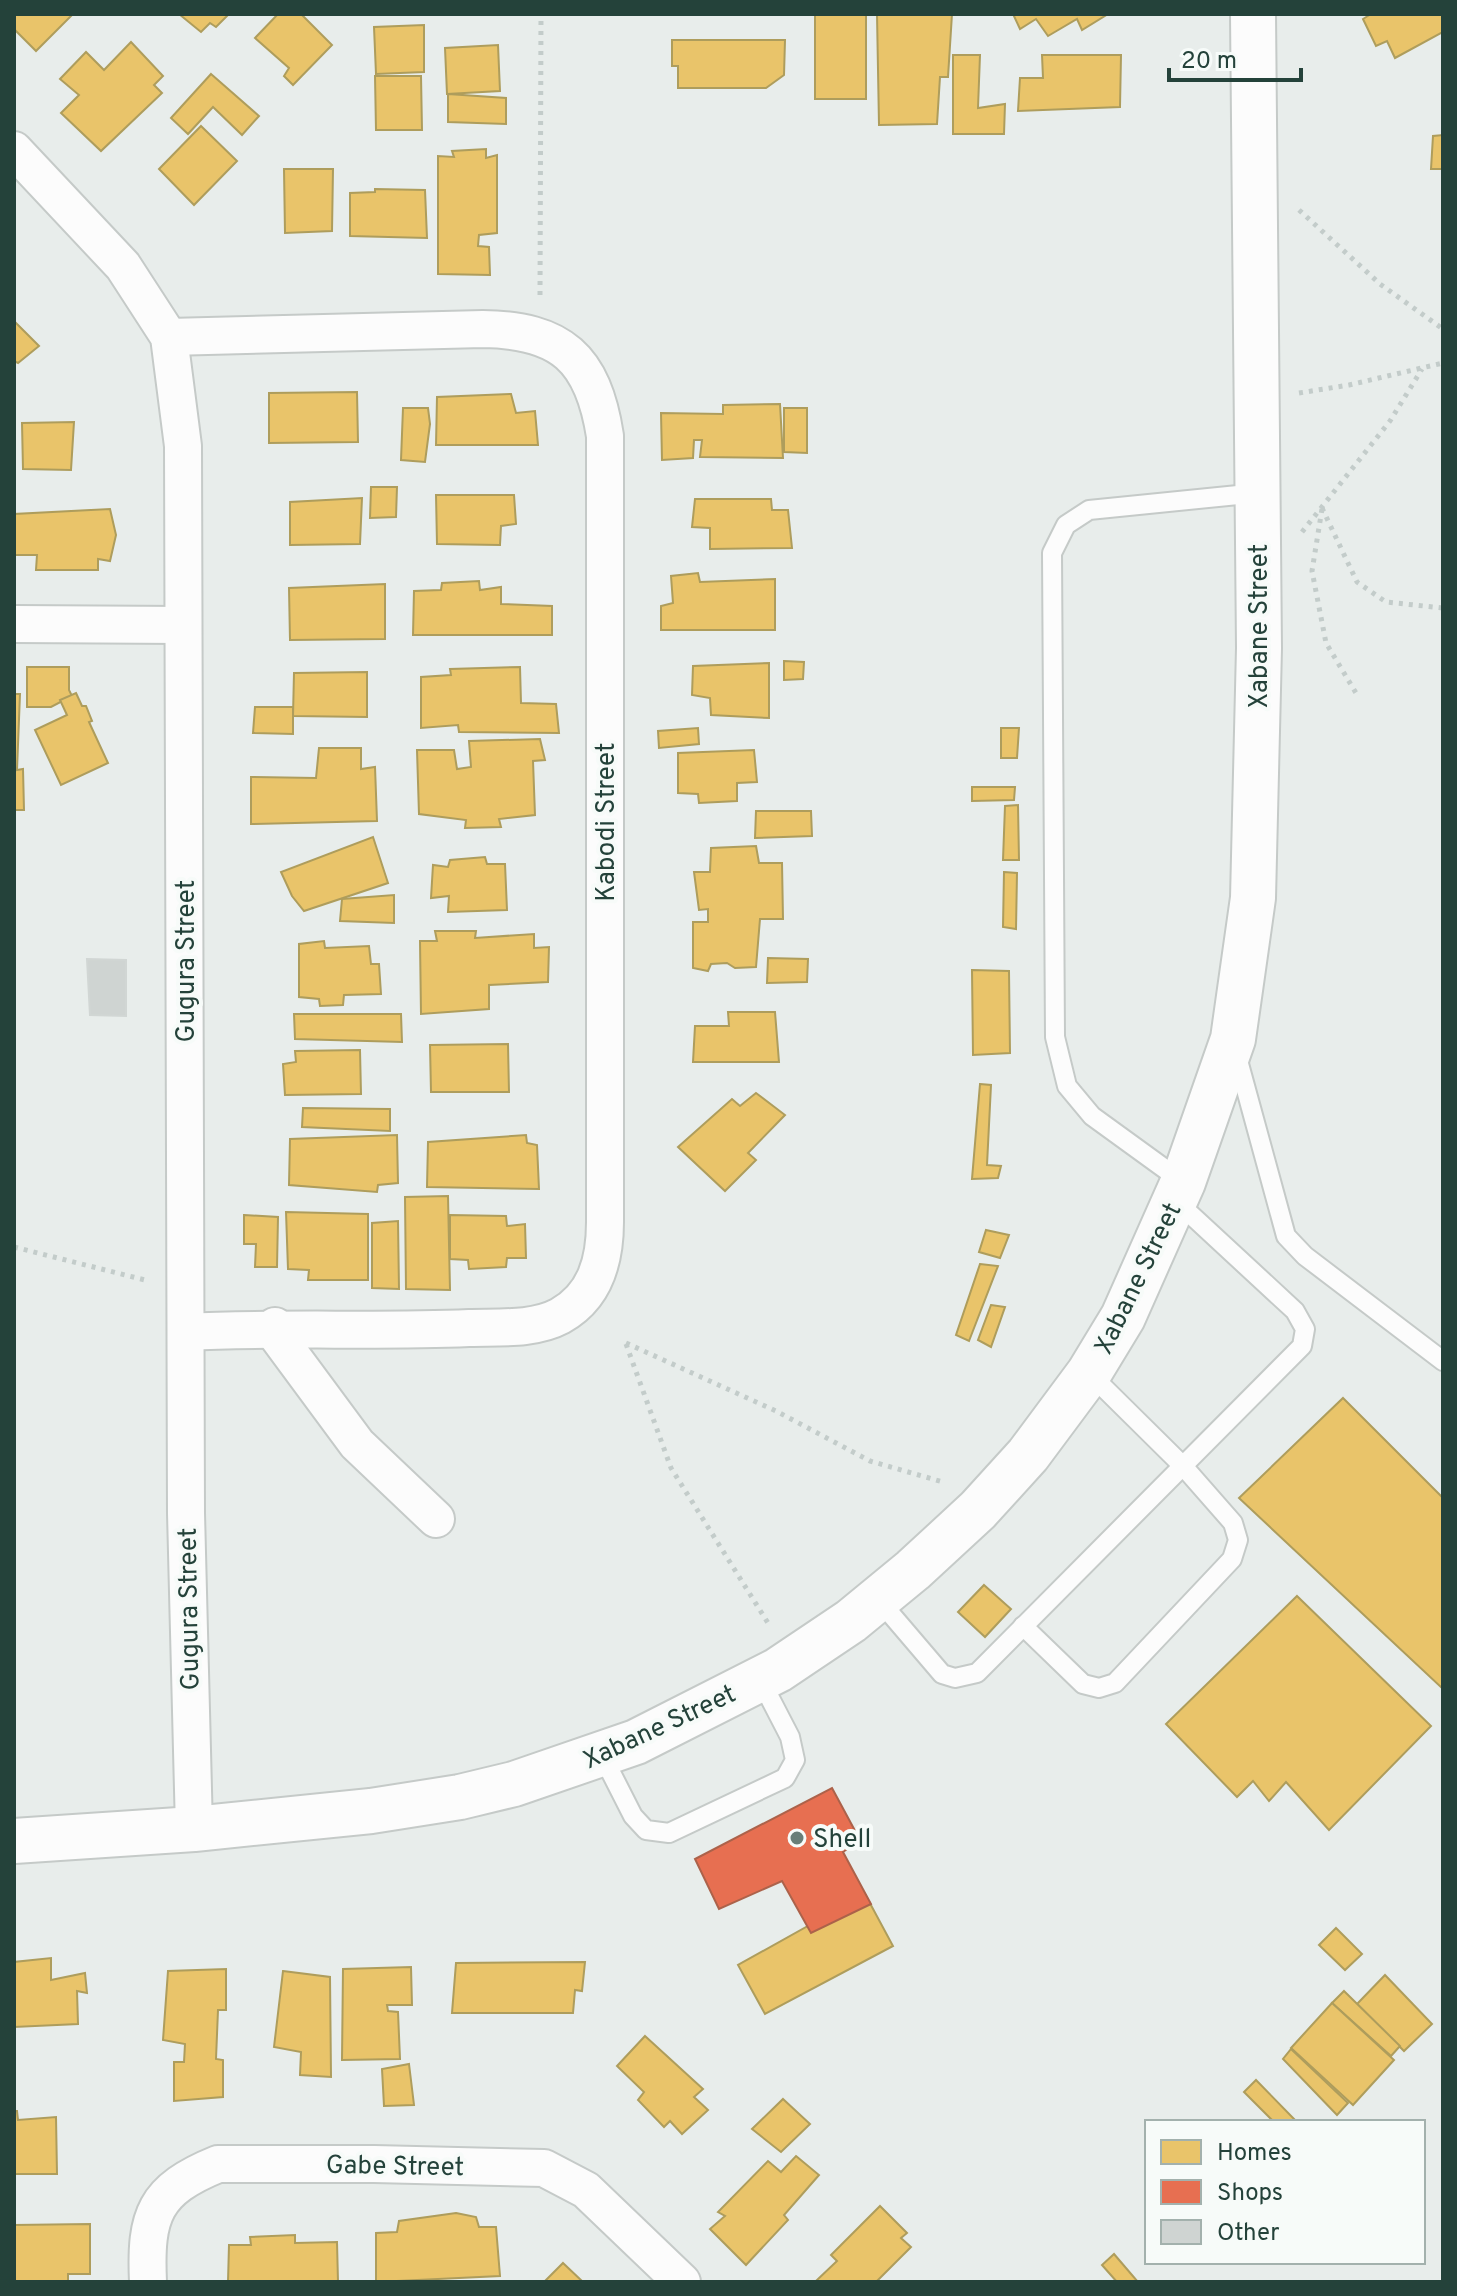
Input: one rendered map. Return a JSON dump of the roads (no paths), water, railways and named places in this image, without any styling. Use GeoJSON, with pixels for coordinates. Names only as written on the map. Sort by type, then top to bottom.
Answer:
{"type":"FeatureCollection","features":[{"type":"Feature","properties":{"kind":"street","name":"Xabane Street"},"geometry":{"type":"LineString","coordinates":[[14,1841],[194,1829],[371,1811],[460,1797],[514,1784],[636,1742],[776,1670],[851,1621],[913,1570],[992,1495],[1028,1455],[1089,1373],[1123,1317],[1179,1190],[1233,1039],[1253,898],[1259,584],[1253,14]]}},
{"type":"Feature","properties":{"kind":"street","name":"Gugura Street"},"geometry":{"type":"LineString","coordinates":[[14,150],[123,266],[169,337],[183,446],[186,1513],[194,1829]]}},
{"type":"Feature","properties":{"kind":"street","name":"Kabodi Street"},"geometry":{"type":"LineString","coordinates":[[169,337],[483,329],[513,330],[540,336],[559,345],[589,381],[600,407],[605,436],[605,1222],[601,1267],[591,1287],[576,1303],[560,1316],[542,1322],[439,1329],[273,1328],[187,1332]]}},
{"type":"Feature","properties":{"kind":"street"},"geometry":{"type":"LineString","coordinates":[[14,624],[183,625]]}},
{"type":"Feature","properties":{"kind":"street"},"geometry":{"type":"LineString","coordinates":[[273,1328],[357,1444],[436,1519]]}},
{"type":"Feature","properties":{"kind":"street","name":"Gabe Street"},"geometry":{"type":"LineString","coordinates":[[148,2282],[147,2238],[153,2217],[166,2194],[198,2172],[218,2164],[544,2168],[586,2190],[682,2282]]}},
{"type":"Feature","properties":{"kind":"lane"},"geometry":{"type":"LineString","coordinates":[[878,1599],[942,1674],[955,1678],[977,1673],[1302,1346],[1305,1329],[1295,1311],[1179,1190],[1092,1116],[1067,1086],[1055,1037],[1052,553],[1066,525],[1089,510],[1258,493]]}},
{"type":"Feature","properties":{"kind":"lane"},"geometry":{"type":"LineString","coordinates":[[1233,1039],[1286,1236],[1305,1256],[1443,1361]]}},
{"type":"Feature","properties":{"kind":"lane"},"geometry":{"type":"LineString","coordinates":[[1023,1626],[1083,1684],[1099,1688],[1115,1683],[1232,1559],[1238,1540],[1233,1523],[1183,1466],[1089,1373]]}},
{"type":"Feature","properties":{"kind":"lane"},"geometry":{"type":"LineString","coordinates":[[602,1755],[633,1816],[646,1830],[669,1833],[785,1778],[795,1760],[776,1670]]}},
{"type":"Feature","properties":{"kind":"place","name":"Shell"},"geometry":{"type":"Point","coordinates":[797,1838]}}]}
